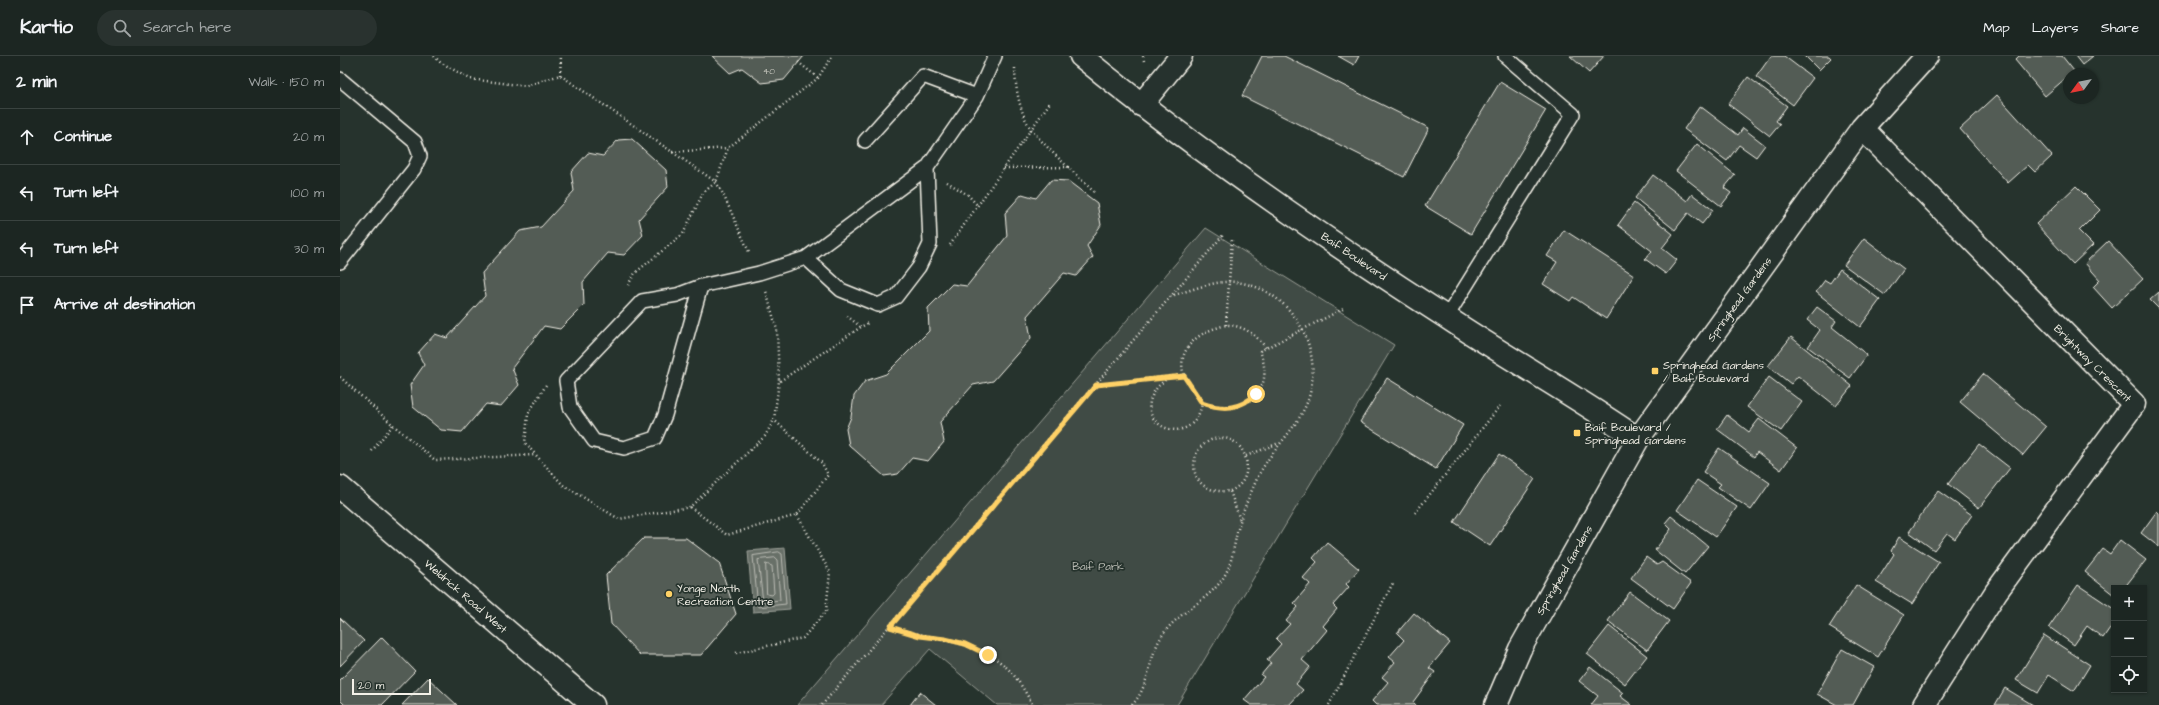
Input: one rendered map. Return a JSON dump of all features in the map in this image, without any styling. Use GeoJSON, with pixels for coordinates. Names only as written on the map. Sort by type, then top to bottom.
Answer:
{"type":"FeatureCollection","features":[{"type":"Feature","properties":{"kind":"street","name":"Baif Boulevard"},"geometry":{"type":"LineString","coordinates":[[1081,56],[1141,104],[1244,182],[1446,318],[1610,419],[1638,439]]}},
{"type":"Feature","properties":{"kind":"street"},"geometry":{"type":"LineString","coordinates":[[1141,104],[1181,56]]}},
{"type":"Feature","properties":{"kind":"street","name":"Springhead Gardens"},"geometry":{"type":"LineString","coordinates":[[1496,705],[1520,649],[1638,439],[1862,128],[1927,56]]}},
{"type":"Feature","properties":{"kind":"street","name":"Brightway Crescent"},"geometry":{"type":"LineString","coordinates":[[1862,128],[2134,404],[1996,592],[1924,705]]}},
{"type":"Feature","properties":{"kind":"street","name":"Weldrick Road West"},"geometry":{"type":"LineString","coordinates":[[340,487],[592,705]]}},
{"type":"Feature","properties":{"kind":"lane"},"geometry":{"type":"LineString","coordinates":[[700,286],[665,415],[656,438],[624,448],[594,441],[570,407],[566,381],[642,301],[677,295],[700,286],[759,272],[806,258],[928,168],[977,96],[995,56]]}},
{"type":"Feature","properties":{"kind":"lane"},"geometry":{"type":"LineString","coordinates":[[1446,318],[1573,114],[1505,56]]}},
{"type":"Feature","properties":{"kind":"lane"},"geometry":{"type":"LineString","coordinates":[[866,142],[923,76],[977,96]]}},
{"type":"Feature","properties":{"kind":"lane"},"geometry":{"type":"LineString","coordinates":[[340,78],[415,142],[420,156],[414,169],[340,262]]}},
{"type":"Feature","properties":{"kind":"lane"},"geometry":{"type":"LineString","coordinates":[[806,258],[841,290],[878,305],[896,297],[919,267],[930,244],[928,168]]}},
{"type":"Feature","properties":{"kind":"path"},"geometry":{"type":"LineString","coordinates":[[434,56],[440,62],[470,80],[526,86],[560,76]]}},
{"type":"Feature","properties":{"kind":"path"},"geometry":{"type":"LineString","coordinates":[[560,76],[561,56]]}},
{"type":"Feature","properties":{"kind":"path"},"geometry":{"type":"LineString","coordinates":[[560,76],[716,182],[728,148],[818,78],[832,56]]}},
{"type":"Feature","properties":{"kind":"path"},"geometry":{"type":"LineString","coordinates":[[1143,56],[1144,61]]}},
{"type":"Feature","properties":{"kind":"path"},"geometry":{"type":"LineString","coordinates":[[798,62],[818,78]]}},
{"type":"Feature","properties":{"kind":"path"},"geometry":{"type":"LineString","coordinates":[[1015,68],[1015,83],[1019,100],[1032,129],[1094,192]]}},
{"type":"Feature","properties":{"kind":"path"},"geometry":{"type":"LineString","coordinates":[[671,152],[728,148]]}},
{"type":"Feature","properties":{"kind":"path"},"geometry":{"type":"LineString","coordinates":[[1004,168],[1069,167]]}},
{"type":"Feature","properties":{"kind":"path"},"geometry":{"type":"LineString","coordinates":[[928,168],[968,195],[978,206]]}},
{"type":"Feature","properties":{"kind":"path"},"geometry":{"type":"LineString","coordinates":[[822,705],[1224,234]]}},
{"type":"Feature","properties":{"kind":"path"},"geometry":{"type":"LineString","coordinates":[[1226,324],[1232,240]]}},
{"type":"Feature","properties":{"kind":"path"},"geometry":{"type":"LineString","coordinates":[[1132,705],[1139,698],[1148,678],[1159,642],[1172,623],[1221,581],[1230,565],[1240,520],[1257,478],[1281,442],[1299,419],[1308,398],[1314,377],[1312,354],[1307,336],[1285,306],[1270,294],[1254,287],[1223,282],[1171,296]]}},
{"type":"Feature","properties":{"kind":"path"},"geometry":{"type":"LineString","coordinates":[[1202,403],[1225,408],[1236,407],[1247,402],[1256,394],[1263,382],[1265,370],[1260,351],[1343,309]]}},
{"type":"Feature","properties":{"kind":"path"},"geometry":{"type":"LineString","coordinates":[[1168,377],[1152,396],[1149,406],[1154,419],[1161,426],[1170,430],[1182,430],[1195,423],[1200,414],[1202,403],[1181,369],[1183,355],[1194,339],[1209,330],[1226,324],[1240,327],[1257,336],[1266,348]]}},
{"type":"Feature","properties":{"kind":"path"},"geometry":{"type":"LineString","coordinates":[[779,381],[861,327]]}},
{"type":"Feature","properties":{"kind":"path"},"geometry":{"type":"LineString","coordinates":[[340,376],[393,425],[435,460],[536,455]]}},
{"type":"Feature","properties":{"kind":"path"},"geometry":{"type":"LineString","coordinates":[[1096,385],[1184,376]]}},
{"type":"Feature","properties":{"kind":"path"},"geometry":{"type":"LineString","coordinates":[[1415,513],[1500,406]]}},
{"type":"Feature","properties":{"kind":"path"},"geometry":{"type":"LineString","coordinates":[[690,507],[727,535],[797,515],[828,475],[822,463],[774,420]]}},
{"type":"Feature","properties":{"kind":"path"},"geometry":{"type":"LineString","coordinates":[[371,452],[393,425]]}},
{"type":"Feature","properties":{"kind":"path"},"geometry":{"type":"LineString","coordinates":[[1229,438],[1237,443],[1246,456],[1247,473],[1236,488],[1230,491],[1221,492],[1209,489],[1201,484],[1195,475],[1193,462],[1199,448],[1214,439],[1229,438]]}},
{"type":"Feature","properties":{"kind":"path"},"geometry":{"type":"LineString","coordinates":[[1246,456],[1281,442]]}},
{"type":"Feature","properties":{"kind":"path"},"geometry":{"type":"LineString","coordinates":[[1230,491],[1240,520]]}},
{"type":"Feature","properties":{"kind":"path"},"geometry":{"type":"LineString","coordinates":[[736,653],[803,638],[826,611],[830,572],[797,515]]}},
{"type":"Feature","properties":{"kind":"path"},"geometry":{"type":"LineString","coordinates":[[1329,705],[1394,581]]}},
{"type":"Feature","properties":{"kind":"path"},"geometry":{"type":"LineString","coordinates":[[890,627],[920,636],[945,639],[965,644],[988,655],[1006,667],[1019,681],[1033,705]]}},
{"type":"Feature","properties":{"kind":"green space","name":"Baif Park"},"geometry":{"type":"Polygon","coordinates":[[[1206,228],[1394,345],[1177,705],[997,705],[930,649],[881,705],[797,705],[1206,228]]]}},
{"type":"Feature","properties":{"kind":"water"},"geometry":{"type":"Polygon","coordinates":[[[785,548],[790,609],[753,612],[748,551],[785,548]]]}},
{"type":"Feature","properties":{"kind":"building"},"geometry":{"type":"Polygon","coordinates":[[[712,56],[804,56],[784,80],[762,83],[742,68],[730,73],[712,56]]]}},
{"type":"Feature","properties":{"kind":"building"},"geometry":{"type":"Polygon","coordinates":[[[1262,56],[1284,56],[1429,128],[1404,177],[1242,96],[1262,56]]]}},
{"type":"Feature","properties":{"kind":"building"},"geometry":{"type":"Polygon","coordinates":[[[1338,56],[1359,56],[1354,65],[1338,56]]]}},
{"type":"Feature","properties":{"kind":"building"},"geometry":{"type":"Polygon","coordinates":[[[1570,56],[1604,56],[1589,73],[1570,56]]]}},
{"type":"Feature","properties":{"kind":"building"},"geometry":{"type":"Polygon","coordinates":[[[1771,56],[1784,56],[1813,78],[1793,105],[1756,77],[1771,56]]]}},
{"type":"Feature","properties":{"kind":"building"},"geometry":{"type":"Polygon","coordinates":[[[1805,56],[1829,56],[1831,58],[1819,70],[1805,56]]]}},
{"type":"Feature","properties":{"kind":"building"},"geometry":{"type":"Polygon","coordinates":[[[2019,56],[2062,56],[2072,68],[2063,68],[2063,80],[2045,96],[2015,60],[2019,56]]]}},
{"type":"Feature","properties":{"kind":"building"},"geometry":{"type":"Polygon","coordinates":[[[2075,56],[2093,56],[2082,65],[2075,56]]]}},
{"type":"Feature","properties":{"kind":"building"},"geometry":{"type":"Polygon","coordinates":[[[1748,77],[1787,106],[1776,121],[1780,124],[1770,136],[1728,104],[1748,77]]]}},
{"type":"Feature","properties":{"kind":"building"},"geometry":{"type":"Polygon","coordinates":[[[1500,82],[1546,110],[1471,234],[1425,206],[1500,82]]]}},
{"type":"Feature","properties":{"kind":"building"},"geometry":{"type":"Polygon","coordinates":[[[1997,95],[2052,156],[2035,172],[2028,165],[2008,183],[1960,129],[1997,95]]]}},
{"type":"Feature","properties":{"kind":"building"},"geometry":{"type":"Polygon","coordinates":[[[1700,106],[1738,135],[1743,128],[1765,145],[1756,157],[1739,145],[1727,161],[1684,129],[1700,106]]]}},
{"type":"Feature","properties":{"kind":"building"},"geometry":{"type":"Polygon","coordinates":[[[632,139],[666,170],[668,187],[639,219],[643,235],[624,255],[608,253],[583,282],[584,305],[560,329],[544,326],[512,368],[519,385],[501,406],[486,404],[462,432],[441,430],[413,407],[410,385],[424,365],[418,353],[435,334],[447,338],[485,296],[482,273],[520,231],[541,227],[574,191],[571,172],[588,153],[603,156],[618,140],[632,139]]]}},
{"type":"Feature","properties":{"kind":"building"},"geometry":{"type":"Polygon","coordinates":[[[1697,144],[1735,175],[1724,188],[1731,193],[1721,206],[1676,171],[1697,144]]]}},
{"type":"Feature","properties":{"kind":"building"},"geometry":{"type":"Polygon","coordinates":[[[1653,175],[1687,201],[1692,194],[1713,210],[1702,224],[1688,213],[1675,230],[1635,198],[1653,175]]]}},
{"type":"Feature","properties":{"kind":"building"},"geometry":{"type":"Polygon","coordinates":[[[1051,180],[1068,181],[1097,203],[1101,225],[1087,246],[1093,257],[1076,276],[1064,273],[1027,316],[1031,338],[993,381],[973,385],[940,422],[944,442],[928,461],[912,458],[898,474],[884,476],[849,445],[846,429],[851,417],[854,396],[865,381],[886,374],[929,331],[928,308],[952,284],[967,286],[1007,236],[1005,213],[1022,194],[1036,198],[1051,180]]]}},
{"type":"Feature","properties":{"kind":"building"},"geometry":{"type":"Polygon","coordinates":[[[2076,186],[2100,210],[2079,231],[2093,245],[2073,264],[2036,224],[2076,186]]]}},
{"type":"Feature","properties":{"kind":"building"},"geometry":{"type":"Polygon","coordinates":[[[1634,203],[1673,234],[1662,248],[1677,260],[1666,274],[1645,259],[1652,251],[1618,225],[1634,203]]]}},
{"type":"Feature","properties":{"kind":"building"},"geometry":{"type":"Polygon","coordinates":[[[1564,230],[1634,275],[1606,319],[1573,297],[1570,301],[1543,284],[1557,262],[1547,256],[1564,230]]]}},
{"type":"Feature","properties":{"kind":"building"},"geometry":{"type":"Polygon","coordinates":[[[1864,238],[1904,269],[1885,295],[1844,265],[1864,238]]]}},
{"type":"Feature","properties":{"kind":"building"},"geometry":{"type":"Polygon","coordinates":[[[2108,241],[2143,279],[2112,308],[2093,287],[2100,280],[2085,263],[2108,241]]]}},
{"type":"Feature","properties":{"kind":"building"},"geometry":{"type":"Polygon","coordinates":[[[1840,269],[1880,300],[1860,327],[1816,292],[1825,280],[1830,283],[1840,269]]]}},
{"type":"Feature","properties":{"kind":"building"},"geometry":{"type":"Polygon","coordinates":[[[2159,292],[2159,309],[2150,300],[2159,292]]]}},
{"type":"Feature","properties":{"kind":"building"},"geometry":{"type":"Polygon","coordinates":[[[1817,307],[1836,321],[1832,327],[1867,355],[1850,378],[1808,347],[1820,330],[1807,320],[1817,307]]]}},
{"type":"Feature","properties":{"kind":"building"},"geometry":{"type":"Polygon","coordinates":[[[1791,337],[1852,386],[1836,406],[1798,376],[1791,384],[1768,366],[1791,337]]]}},
{"type":"Feature","properties":{"kind":"building"},"geometry":{"type":"Polygon","coordinates":[[[1983,374],[2046,427],[2023,455],[1960,402],[1983,374]]]}},
{"type":"Feature","properties":{"kind":"building"},"geometry":{"type":"Polygon","coordinates":[[[1769,377],[1802,402],[1781,431],[1747,407],[1769,377]]]}},
{"type":"Feature","properties":{"kind":"building"},"geometry":{"type":"Polygon","coordinates":[[[1387,378],[1463,425],[1436,469],[1360,422],[1387,378]]]}},
{"type":"Feature","properties":{"kind":"building"},"geometry":{"type":"Polygon","coordinates":[[[1727,415],[1749,432],[1759,419],[1797,448],[1781,470],[1757,452],[1754,457],[1717,429],[1727,415]]]}},
{"type":"Feature","properties":{"kind":"building"},"geometry":{"type":"Polygon","coordinates":[[[1979,444],[2010,468],[1979,508],[1948,484],[1979,444]]]}},
{"type":"Feature","properties":{"kind":"building"},"geometry":{"type":"Polygon","coordinates":[[[1719,448],[1770,483],[1751,510],[1718,487],[1721,484],[1703,472],[1719,448]]]}},
{"type":"Feature","properties":{"kind":"building"},"geometry":{"type":"Polygon","coordinates":[[[1499,454],[1535,479],[1490,546],[1454,522],[1499,454]]]}},
{"type":"Feature","properties":{"kind":"building"},"geometry":{"type":"Polygon","coordinates":[[[1697,480],[1737,507],[1716,537],[1677,510],[1697,480]]]}},
{"type":"Feature","properties":{"kind":"building"},"geometry":{"type":"Polygon","coordinates":[[[1938,491],[1972,515],[1955,539],[1947,533],[1934,550],[1909,532],[1938,491]]]}},
{"type":"Feature","properties":{"kind":"building"},"geometry":{"type":"Polygon","coordinates":[[[2157,511],[2159,513],[2159,547],[2141,533],[2157,511]]]}},
{"type":"Feature","properties":{"kind":"building"},"geometry":{"type":"Polygon","coordinates":[[[1671,516],[1708,546],[1685,574],[1655,550],[1671,529],[1665,523],[1671,516]]]}},
{"type":"Feature","properties":{"kind":"building"},"geometry":{"type":"Polygon","coordinates":[[[1899,537],[1939,562],[1912,604],[1876,582],[1894,554],[1891,551],[1899,537]]]}},
{"type":"Feature","properties":{"kind":"building","name":"Yonge North Recreation Centre"},"geometry":{"type":"Polygon","coordinates":[[[644,538],[686,538],[719,563],[736,614],[701,655],[640,655],[611,624],[606,575],[644,538]]]}},
{"type":"Feature","properties":{"kind":"building"},"geometry":{"type":"Polygon","coordinates":[[[2120,540],[2146,560],[2126,585],[2111,585],[2111,593],[2085,572],[2103,549],[2110,554],[2120,540]]]}},
{"type":"Feature","properties":{"kind":"building"},"geometry":{"type":"Polygon","coordinates":[[[1327,542],[1359,569],[1346,584],[1349,587],[1333,605],[1337,609],[1323,626],[1327,630],[1302,660],[1310,667],[1296,684],[1303,690],[1289,705],[1251,705],[1244,700],[1264,677],[1261,675],[1271,663],[1267,660],[1281,644],[1276,639],[1290,624],[1286,621],[1298,607],[1294,603],[1310,584],[1303,578],[1317,562],[1313,558],[1327,542]]]}},
{"type":"Feature","properties":{"kind":"building"},"geometry":{"type":"Polygon","coordinates":[[[1646,557],[1657,565],[1662,562],[1691,583],[1673,609],[1631,578],[1646,557]]]}},
{"type":"Feature","properties":{"kind":"building"},"geometry":{"type":"Polygon","coordinates":[[[1856,585],[1904,615],[1878,657],[1829,627],[1856,585]]]}},
{"type":"Feature","properties":{"kind":"building"},"geometry":{"type":"Polygon","coordinates":[[[2078,585],[2111,607],[2111,626],[2103,638],[2087,626],[2074,645],[2049,627],[2078,585]]]}},
{"type":"Feature","properties":{"kind":"building"},"geometry":{"type":"Polygon","coordinates":[[[1630,592],[1669,621],[1647,650],[1608,621],[1630,592]]]}},
{"type":"Feature","properties":{"kind":"building"},"geometry":{"type":"Polygon","coordinates":[[[1414,613],[1450,643],[1429,668],[1435,672],[1413,702],[1416,705],[1376,705],[1372,701],[1388,682],[1382,677],[1395,662],[1389,657],[1404,640],[1397,633],[1414,613]]]}},
{"type":"Feature","properties":{"kind":"building"},"geometry":{"type":"Polygon","coordinates":[[[340,618],[364,641],[340,666],[340,618]]]}},
{"type":"Feature","properties":{"kind":"building"},"geometry":{"type":"Polygon","coordinates":[[[1609,626],[1647,656],[1625,684],[1587,654],[1609,626]]]}},
{"type":"Feature","properties":{"kind":"building"},"geometry":{"type":"Polygon","coordinates":[[[2044,635],[2090,665],[2074,691],[2049,675],[2038,693],[2016,680],[2044,635]]]}},
{"type":"Feature","properties":{"kind":"building"},"geometry":{"type":"Polygon","coordinates":[[[382,637],[415,671],[382,705],[345,705],[340,700],[340,680],[382,637]]]}},
{"type":"Feature","properties":{"kind":"building"},"geometry":{"type":"Polygon","coordinates":[[[1842,649],[1874,667],[1853,705],[1837,705],[1817,694],[1842,649]]]}},
{"type":"Feature","properties":{"kind":"building"},"geometry":{"type":"Polygon","coordinates":[[[1590,667],[1623,693],[1620,696],[1632,705],[1591,705],[1598,696],[1579,681],[1590,667]]]}},
{"type":"Feature","properties":{"kind":"building"},"geometry":{"type":"Polygon","coordinates":[[[428,678],[457,705],[402,705],[428,678]]]}},
{"type":"Feature","properties":{"kind":"building"},"geometry":{"type":"Polygon","coordinates":[[[2005,688],[2033,705],[1995,705],[2005,688]]]}},
{"type":"Feature","properties":{"kind":"building"},"geometry":{"type":"Polygon","coordinates":[[[920,692],[936,705],[910,705],[920,692]]]}},
{"type":"Feature","properties":{"kind":"place","name":"Springhead Gardens / Baif Boulevard"},"geometry":{"type":"Point","coordinates":[1655,371]}},
{"type":"Feature","properties":{"kind":"place","name":"Baif Boulevard / Springhead Gardens"},"geometry":{"type":"Point","coordinates":[1577,433]}},
{"type":"Feature","properties":{"kind":"place","name":"Yonge North Recreation Centre"},"geometry":{"type":"Point","coordinates":[669,594]}},
{"type":"Feature","properties":{"kind":"route"},"geometry":{"type":"LineString","coordinates":[[988,655],[965,644],[945,639],[920,636],[890,627],[1096,385],[1184,376],[1202,403],[1213,407],[1225,408],[1236,407],[1247,402],[1256,394]]}}]}
